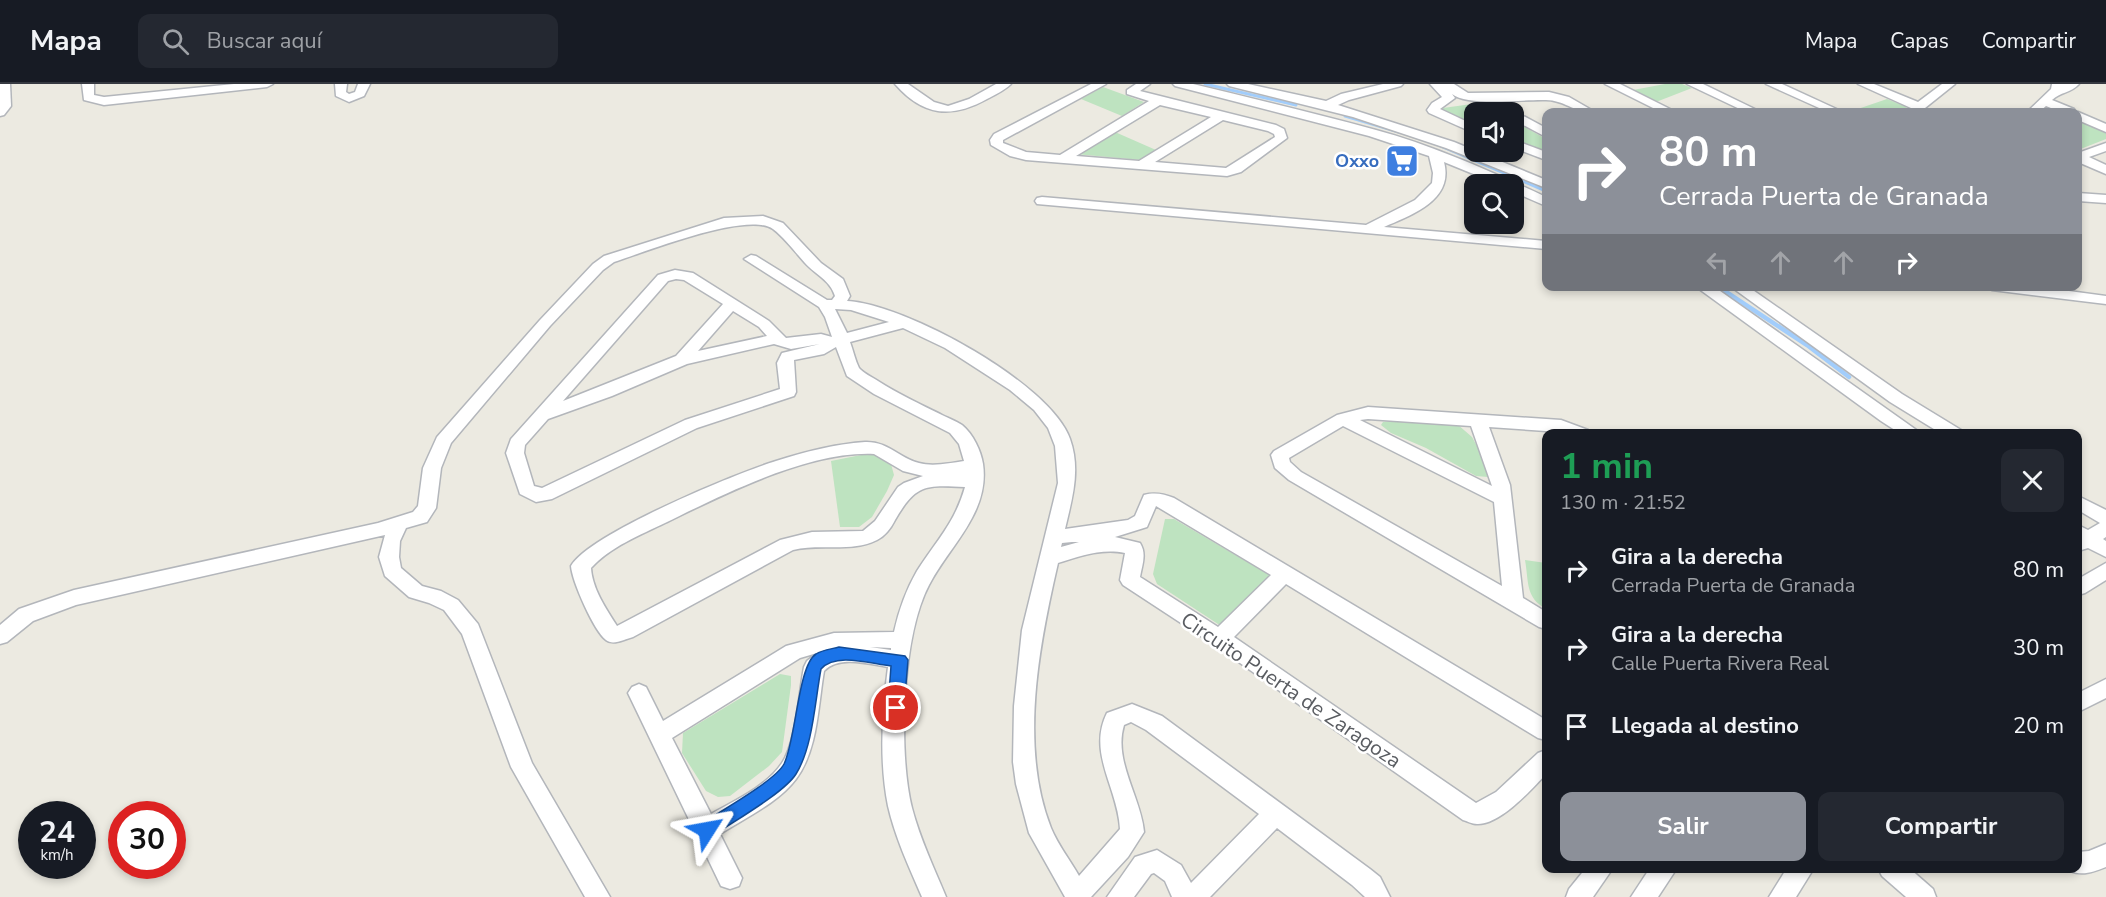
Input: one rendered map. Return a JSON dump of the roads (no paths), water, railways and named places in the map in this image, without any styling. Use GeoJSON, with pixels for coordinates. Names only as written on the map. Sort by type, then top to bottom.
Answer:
{"type":"FeatureCollection","features":[{"type":"Feature","properties":{"kind":"street"},"geometry":{"type":"LineString","coordinates":[[0,112],[5,106],[4,84]]}},
{"type":"Feature","properties":{"kind":"street"},"geometry":{"type":"LineString","coordinates":[[88,84],[88,97],[104,101],[267,84]]}},
{"type":"Feature","properties":{"kind":"street"},"geometry":{"type":"LineString","coordinates":[[341,84],[340,94],[349,98],[360,94],[364,84]]}},
{"type":"Feature","properties":{"kind":"street"},"geometry":{"type":"LineString","coordinates":[[901,84],[935,107],[947,109],[962,106],[1005,84]]}},
{"type":"Feature","properties":{"kind":"street"},"geometry":{"type":"LineString","coordinates":[[1100,84],[996,140],[997,145],[1014,153],[1062,159],[1232,171],[1279,140],[1282,135],[1272,128],[1158,101],[1119,87]]}},
{"type":"Feature","properties":{"kind":"street"},"geometry":{"type":"LineString","coordinates":[[1119,87],[1144,84]]}},
{"type":"Feature","properties":{"kind":"street"},"geometry":{"type":"LineString","coordinates":[[1179,84],[1373,133],[1435,154],[1484,174]]}},
{"type":"Feature","properties":{"kind":"street"},"geometry":{"type":"LineString","coordinates":[[1233,84],[1326,105],[1383,123],[1450,145],[1542,182]]}},
{"type":"Feature","properties":{"kind":"street"},"geometry":{"type":"LineString","coordinates":[[1314,117],[1326,105],[1345,97],[1397,84]]}},
{"type":"Feature","properties":{"kind":"street"},"geometry":{"type":"LineString","coordinates":[[1436,84],[1449,98],[1433,110],[1464,124]]}},
{"type":"Feature","properties":{"kind":"street"},"geometry":{"type":"LineString","coordinates":[[1447,84],[1463,96],[1484,99],[1548,96],[1565,100],[1581,108]]}},
{"type":"Feature","properties":{"kind":"street"},"geometry":{"type":"LineString","coordinates":[[1693,84],[1746,108]]}},
{"type":"Feature","properties":{"kind":"street"},"geometry":{"type":"LineString","coordinates":[[1772,84],[1828,108]]}},
{"type":"Feature","properties":{"kind":"street"},"geometry":{"type":"LineString","coordinates":[[1864,84],[1912,108]]}},
{"type":"Feature","properties":{"kind":"street"},"geometry":{"type":"LineString","coordinates":[[1919,108],[1949,84]]}},
{"type":"Feature","properties":{"kind":"street"},"geometry":{"type":"LineString","coordinates":[[2037,108],[2057,87],[2065,89],[2073,84]]}},
{"type":"Feature","properties":{"kind":"street"},"geometry":{"type":"LineString","coordinates":[[1623,85],[1663,108]]}},
{"type":"Feature","properties":{"kind":"street"},"geometry":{"type":"LineString","coordinates":[[1370,90],[1360,101],[1363,108],[1383,123]]}},
{"type":"Feature","properties":{"kind":"street"},"geometry":{"type":"LineString","coordinates":[[1275,94],[1312,99],[1345,97]]}},
{"type":"Feature","properties":{"kind":"street"},"geometry":{"type":"LineString","coordinates":[[1484,99],[1490,102]]}},
{"type":"Feature","properties":{"kind":"street"},"geometry":{"type":"LineString","coordinates":[[1062,159],[1158,101]]}},
{"type":"Feature","properties":{"kind":"street"},"geometry":{"type":"LineString","coordinates":[[2044,101],[2061,108]]}},
{"type":"Feature","properties":{"kind":"street"},"geometry":{"type":"LineString","coordinates":[[1143,165],[1221,116]]}},
{"type":"Feature","properties":{"kind":"street"},"geometry":{"type":"LineString","coordinates":[[2082,118],[2106,128]]}},
{"type":"Feature","properties":{"kind":"street"},"geometry":{"type":"LineString","coordinates":[[1524,121],[1542,131]]}},
{"type":"Feature","properties":{"kind":"street"},"geometry":{"type":"LineString","coordinates":[[2082,156],[2106,147]]}},
{"type":"Feature","properties":{"kind":"street"},"geometry":{"type":"LineString","coordinates":[[1524,148],[1542,154]]}},
{"type":"Feature","properties":{"kind":"street"},"geometry":{"type":"LineString","coordinates":[[1370,228],[1416,205],[1435,191],[1440,176],[1435,154]]}},
{"type":"Feature","properties":{"kind":"street"},"geometry":{"type":"LineString","coordinates":[[2082,159],[2106,170]]}},
{"type":"Feature","properties":{"kind":"street"},"geometry":{"type":"LineString","coordinates":[[1524,192],[1542,200]]}},
{"type":"Feature","properties":{"kind":"street"},"geometry":{"type":"LineString","coordinates":[[2082,197],[2106,199]]}},
{"type":"Feature","properties":{"kind":"street"},"geometry":{"type":"LineString","coordinates":[[1042,201],[1542,245]]}},
{"type":"Feature","properties":{"kind":"street"},"geometry":{"type":"LineString","coordinates":[[0,636],[26,615],[74,598],[398,526],[420,517],[427,508],[436,456],[454,427],[545,323],[598,267],[609,259],[729,221],[763,220],[778,226],[816,266],[838,282],[843,296],[831,304]]}},
{"type":"Feature","properties":{"kind":"street"},"geometry":{"type":"LineString","coordinates":[[751,259],[831,304],[878,313],[941,340],[1010,382],[1045,412],[1063,442],[1067,483],[1032,630],[1025,706],[1024,762],[1027,784],[1041,833],[1077,896],[1120,849],[1132,832],[1131,810],[1113,759],[1111,743],[1113,724],[1116,719],[1123,714],[1132,713],[1154,723],[1361,877],[1371,885],[1378,897]]}},
{"type":"Feature","properties":{"kind":"street"},"geometry":{"type":"LineString","coordinates":[[776,339],[764,324],[688,276],[675,274],[663,278],[518,443],[514,453],[526,490],[537,496],[555,491],[691,424],[788,392],[786,360],[793,355],[904,323]]}},
{"type":"Feature","properties":{"kind":"street"},"geometry":{"type":"LineString","coordinates":[[1709,291],[1906,429]]}},
{"type":"Feature","properties":{"kind":"street"},"geometry":{"type":"LineString","coordinates":[[1744,291],[1896,398],[1947,429]]}},
{"type":"Feature","properties":{"kind":"street"},"geometry":{"type":"LineString","coordinates":[[2033,291],[2106,300]]}},
{"type":"Feature","properties":{"kind":"street"},"geometry":{"type":"LineString","coordinates":[[682,360],[732,303]]}},
{"type":"Feature","properties":{"kind":"street"},"geometry":{"type":"LineString","coordinates":[[831,304],[833,317],[829,343],[854,372],[880,390],[956,429],[968,444],[975,473],[966,513],[923,577],[916,592],[901,650],[894,747],[895,777],[899,806],[934,897]]}},
{"type":"Feature","properties":{"kind":"street"},"geometry":{"type":"LineString","coordinates":[[540,416],[682,360],[776,339],[791,344],[829,343]]}},
{"type":"Feature","properties":{"kind":"street"},"geometry":{"type":"LineString","coordinates":[[1542,618],[1285,470],[1279,459],[1280,455],[1343,419],[1368,413],[1561,426],[1569,429]]}},
{"type":"Feature","properties":{"kind":"street"},"geometry":{"type":"LineString","coordinates":[[1343,419],[1503,499]]}},
{"type":"Feature","properties":{"kind":"street"},"geometry":{"type":"LineString","coordinates":[[1478,420],[1498,471],[1513,600]]}},
{"type":"Feature","properties":{"kind":"street"},"geometry":{"type":"LineString","coordinates":[[870,448],[885,450],[910,467],[920,470],[975,473],[912,486],[901,497],[884,523],[870,535],[860,538],[810,540],[787,545],[626,631],[613,635],[582,577],[581,567],[585,559],[607,545],[708,495],[782,465],[870,448]]}},
{"type":"Feature","properties":{"kind":"street"},"geometry":{"type":"LineString","coordinates":[[1054,536],[1073,537],[1132,527],[1142,520],[1150,500],[1160,500],[1542,729]]}},
{"type":"Feature","properties":{"kind":"street"},"geometry":{"type":"LineString","coordinates":[[2082,504],[2106,518]]}},
{"type":"Feature","properties":{"kind":"street"},"geometry":{"type":"LineString","coordinates":[[398,526],[389,557],[392,572],[416,592],[434,596],[451,605],[471,630],[522,767],[598,897]]}},
{"type":"Feature","properties":{"kind":"street"},"geometry":{"type":"LineString","coordinates":[[2082,538],[2106,528]]}},
{"type":"Feature","properties":{"kind":"street"},"geometry":{"type":"LineString","coordinates":[[2082,538],[2106,550]]}},
{"type":"Feature","properties":{"kind":"street","name":"Circuito Puerta de Zaragoza"},"geometry":{"type":"LineString","coordinates":[[1050,558],[1103,543],[1132,548],[1135,551],[1130,580],[1220,638],[1465,809],[1476,814],[1485,812],[1500,802],[1542,764]]}},
{"type":"Feature","properties":{"kind":"street"},"geometry":{"type":"LineString","coordinates":[[2082,585],[2106,570]]}},
{"type":"Feature","properties":{"kind":"street"},"geometry":{"type":"LineString","coordinates":[[1220,638],[1285,573]]}},
{"type":"Feature","properties":{"kind":"street"},"geometry":{"type":"LineString","coordinates":[[660,734],[808,645],[844,640],[901,650]]}},
{"type":"Feature","properties":{"kind":"street"},"geometry":{"type":"LineString","coordinates":[[707,830],[769,788],[789,770],[796,756],[814,667],[817,662],[831,654],[901,650]]}},
{"type":"Feature","properties":{"kind":"street"},"geometry":{"type":"LineString","coordinates":[[2082,701],[2106,688]]}},
{"type":"Feature","properties":{"kind":"street"},"geometry":{"type":"LineString","coordinates":[[639,693],[730,878]]}},
{"type":"Feature","properties":{"kind":"street"},"geometry":{"type":"LineString","coordinates":[[1193,897],[1275,814]]}},
{"type":"Feature","properties":{"kind":"street"},"geometry":{"type":"LineString","coordinates":[[2082,863],[2106,855]]}},
{"type":"Feature","properties":{"kind":"street"},"geometry":{"type":"LineString","coordinates":[[1119,897],[1143,865],[1156,861],[1173,873],[1185,897]]}},
{"type":"Feature","properties":{"kind":"street"},"geometry":{"type":"LineString","coordinates":[[1578,897],[1597,873]]}},
{"type":"Feature","properties":{"kind":"street"},"geometry":{"type":"LineString","coordinates":[[1643,897],[1661,873]]}},
{"type":"Feature","properties":{"kind":"street"},"geometry":{"type":"LineString","coordinates":[[1781,897],[1798,873]]}},
{"type":"Feature","properties":{"kind":"street"},"geometry":{"type":"LineString","coordinates":[[1896,873],[1924,897]]}},
{"type":"Feature","properties":{"kind":"waterway"},"geometry":{"type":"LineString","coordinates":[[1205,84],[1296,105]]}},
{"type":"Feature","properties":{"kind":"waterway"},"geometry":{"type":"LineString","coordinates":[[1345,116],[1399,132]]}},
{"type":"Feature","properties":{"kind":"waterway"},"geometry":{"type":"LineString","coordinates":[[1441,146],[1542,189]]}},
{"type":"Feature","properties":{"kind":"waterway"},"geometry":{"type":"LineString","coordinates":[[1725,291],[1807,345],[1849,377]]}},
{"type":"Feature","properties":{"kind":"place","name":"Oxxo"},"geometry":{"type":"Point","coordinates":[1402,161]}}]}
